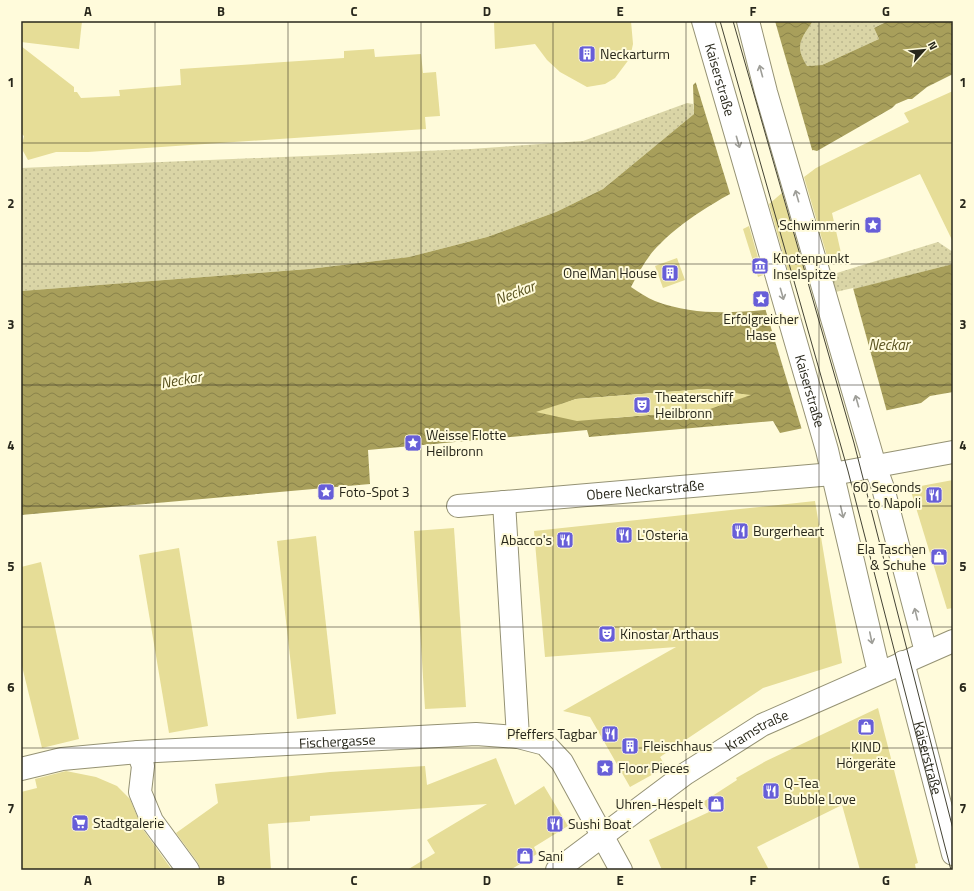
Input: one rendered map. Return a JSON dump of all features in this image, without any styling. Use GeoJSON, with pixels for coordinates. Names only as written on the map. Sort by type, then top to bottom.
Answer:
{"type":"FeatureCollection","features":[{"type":"Feature","properties":{"kind":"street","name":"Kaiserstraße"},"geometry":{"type":"LineString","coordinates":[[703,21],[827,450],[879,672]]}},
{"type":"Feature","properties":{"kind":"street"},"geometry":{"type":"LineString","coordinates":[[748,21],[766,92],[875,466],[883,488],[926,652]]}},
{"type":"Feature","properties":{"kind":"street","name":"Obere Neckarstraße"},"geometry":{"type":"LineString","coordinates":[[458,506],[833,474],[953,452]]}},
{"type":"Feature","properties":{"kind":"street"},"geometry":{"type":"LineString","coordinates":[[504,502],[518,737]]}},
{"type":"Feature","properties":{"kind":"street","name":"Kramstraße"},"geometry":{"type":"LineString","coordinates":[[557,870],[685,774],[744,735],[776,717],[953,641]]}},
{"type":"Feature","properties":{"kind":"street","name":"Kaiserstraße"},"geometry":{"type":"LineString","coordinates":[[903,662],[953,854]]}},
{"type":"Feature","properties":{"kind":"street","name":"Fischergasse"},"geometry":{"type":"LineString","coordinates":[[21,769],[62,759],[138,752],[476,734],[518,737],[545,744],[562,762],[621,870]]}},
{"type":"Feature","properties":{"kind":"street"},"geometry":{"type":"LineString","coordinates":[[138,752],[143,766],[140,792],[152,821],[188,870]]}},
{"type":"Feature","properties":{"kind":"shaded area"},"geometry":{"type":"Polygon","coordinates":[[[813,21],[888,21],[874,28],[879,39],[822,65],[806,66],[800,53],[800,43],[813,21]]]}},
{"type":"Feature","properties":{"kind":"shaded area"},"geometry":{"type":"Polygon","coordinates":[[[687,103],[693,104],[694,114],[603,189],[556,212],[487,237],[409,257],[309,269],[21,291],[21,168],[471,149],[583,141],[687,103]]]}},
{"type":"Feature","properties":{"kind":"shaded area"},"geometry":{"type":"Polygon","coordinates":[[[938,242],[953,252],[953,264],[820,298],[814,280],[938,242]]]}},
{"type":"Feature","properties":{"kind":"water","name":"Neckar"},"geometry":{"type":"Polygon","coordinates":[[[760,21],[813,21],[802,38],[800,48],[807,66],[822,65],[879,39],[874,28],[888,21],[953,21],[953,74],[927,87],[912,99],[896,104],[892,108],[817,151],[813,150],[733,192],[694,216],[655,249],[644,264],[631,287],[646,297],[670,306],[699,311],[744,312],[774,309],[953,264],[953,392],[930,396],[921,403],[780,433],[773,421],[589,437],[587,430],[368,450],[370,484],[21,515],[21,291],[309,269],[409,257],[487,237],[556,212],[603,189],[694,114],[693,85],[760,21]],[[705,389],[576,399],[562,406],[613,418],[706,410],[723,403],[713,390],[705,389]]]}},
{"type":"Feature","properties":{"kind":"pier"},"geometry":{"type":"Polygon","coordinates":[[[757,21],[775,21],[813,153],[731,197],[695,80],[757,21]]]}},
{"type":"Feature","properties":{"kind":"pier"},"geometry":{"type":"Polygon","coordinates":[[[853,288],[887,412],[802,430],[765,308],[853,288]]]}},
{"type":"Feature","properties":{"kind":"building"},"geometry":{"type":"Polygon","coordinates":[[[23,21],[82,21],[79,49],[21,42],[23,21]]]}},
{"type":"Feature","properties":{"kind":"building","name":"Neckarturm"},"geometry":{"type":"Polygon","coordinates":[[[494,21],[631,21],[633,44],[630,58],[615,78],[605,84],[587,87],[560,72],[547,60],[535,44],[495,49],[494,21]]]}},
{"type":"Feature","properties":{"kind":"building"},"geometry":{"type":"Polygon","coordinates":[[[21,46],[74,87],[74,92],[77,92],[81,98],[120,96],[119,90],[181,85],[180,69],[344,58],[344,51],[374,49],[375,57],[421,54],[423,73],[436,72],[440,116],[425,117],[426,129],[88,152],[56,152],[28,160],[23,151],[22,145],[24,136],[21,133],[21,46]]]}},
{"type":"Feature","properties":{"kind":"building"},"geometry":{"type":"Polygon","coordinates":[[[953,91],[953,242],[920,174],[832,213],[841,253],[832,255],[834,261],[829,263],[804,177],[816,168],[909,122],[904,113],[953,91]]]}},
{"type":"Feature","properties":{"kind":"building"},"geometry":{"type":"Polygon","coordinates":[[[782,193],[805,270],[789,274],[769,204],[782,193]]]}},
{"type":"Feature","properties":{"kind":"building"},"geometry":{"type":"Polygon","coordinates":[[[749,226],[763,275],[758,277],[743,229],[749,226]]]}},
{"type":"Feature","properties":{"kind":"building","name":"One Man House"},"geometry":{"type":"Polygon","coordinates":[[[677,258],[685,280],[663,288],[655,266],[677,258]]]}},
{"type":"Feature","properties":{"kind":"building","name":"Theaterschiff Heilbronn"},"geometry":{"type":"Polygon","coordinates":[[[705,389],[751,395],[707,410],[577,421],[536,412],[576,399],[705,389]]]}},
{"type":"Feature","properties":{"kind":"building"},"geometry":{"type":"Polygon","coordinates":[[[953,480],[953,608],[947,609],[910,488],[953,480]]]}},
{"type":"Feature","properties":{"kind":"building"},"geometry":{"type":"Polygon","coordinates":[[[815,501],[842,663],[763,688],[660,757],[666,767],[630,787],[590,717],[563,711],[676,647],[545,657],[534,531],[815,501]]]}},
{"type":"Feature","properties":{"kind":"building"},"geometry":{"type":"Polygon","coordinates":[[[454,528],[466,707],[425,709],[414,531],[454,528]]]}},
{"type":"Feature","properties":{"kind":"building"},"geometry":{"type":"Polygon","coordinates":[[[316,536],[336,714],[297,719],[277,541],[316,536]]]}},
{"type":"Feature","properties":{"kind":"building"},"geometry":{"type":"Polygon","coordinates":[[[179,548],[208,726],[169,733],[139,555],[179,548]]]}},
{"type":"Feature","properties":{"kind":"building"},"geometry":{"type":"Polygon","coordinates":[[[41,562],[79,739],[42,748],[21,662],[21,567],[41,562]]]}},
{"type":"Feature","properties":{"kind":"building"},"geometry":{"type":"Polygon","coordinates":[[[878,708],[918,863],[915,864],[916,870],[860,870],[842,805],[757,847],[769,870],[662,870],[649,840],[709,812],[703,802],[737,780],[736,778],[766,761],[878,708]]]}},
{"type":"Feature","properties":{"kind":"building"},"geometry":{"type":"Polygon","coordinates":[[[496,758],[515,805],[544,786],[568,826],[534,847],[537,854],[510,870],[407,870],[435,853],[427,840],[487,804],[310,816],[310,821],[268,824],[271,870],[200,870],[198,863],[176,833],[218,803],[215,784],[330,772],[425,766],[427,785],[496,758]]]}},
{"type":"Feature","properties":{"kind":"building","name":"Stadtgalerie"},"geometry":{"type":"Polygon","coordinates":[[[66,771],[96,777],[117,786],[130,799],[142,828],[172,870],[21,870],[21,792],[37,788],[35,779],[66,771]]]}},
{"type":"Feature","properties":{"kind":"tram line"},"geometry":{"type":"LineString","coordinates":[[720,21],[848,471],[951,870]]}},
{"type":"Feature","properties":{"kind":"tram line"},"geometry":{"type":"LineString","coordinates":[[733,21],[854,443],[953,829]]}},
{"type":"Feature","properties":{"kind":"place","name":"Neckarturm"},"geometry":{"type":"Point","coordinates":[587,54]}},
{"type":"Feature","properties":{"kind":"place","name":"Schwimmerin"},"geometry":{"type":"Point","coordinates":[873,225]}},
{"type":"Feature","properties":{"kind":"place","name":"Knotenpunkt Inselspitze"},"geometry":{"type":"Point","coordinates":[760,266]}},
{"type":"Feature","properties":{"kind":"place","name":"One Man House"},"geometry":{"type":"Point","coordinates":[670,273]}},
{"type":"Feature","properties":{"kind":"place","name":"Erfolgreicher Hase"},"geometry":{"type":"Point","coordinates":[761,299]}},
{"type":"Feature","properties":{"kind":"place","name":"Theaterschiff Heilbronn"},"geometry":{"type":"Point","coordinates":[642,405]}},
{"type":"Feature","properties":{"kind":"place","name":"Weisse Flotte Heilbronn"},"geometry":{"type":"Point","coordinates":[413,443]}},
{"type":"Feature","properties":{"kind":"place","name":"Foto-Spot 3"},"geometry":{"type":"Point","coordinates":[326,492]}},
{"type":"Feature","properties":{"kind":"place","name":"60 Seconds to Napoli"},"geometry":{"type":"Point","coordinates":[934,495]}},
{"type":"Feature","properties":{"kind":"place","name":"Burgerheart"},"geometry":{"type":"Point","coordinates":[740,531]}},
{"type":"Feature","properties":{"kind":"place","name":"L'Osteria"},"geometry":{"type":"Point","coordinates":[624,535]}},
{"type":"Feature","properties":{"kind":"place","name":"Abacco's"},"geometry":{"type":"Point","coordinates":[565,540]}},
{"type":"Feature","properties":{"kind":"place","name":"Ela Taschen & Schuhe"},"geometry":{"type":"Point","coordinates":[939,557]}},
{"type":"Feature","properties":{"kind":"place","name":"Kinostar Arthaus"},"geometry":{"type":"Point","coordinates":[607,634]}},
{"type":"Feature","properties":{"kind":"place","name":"KIND Hörgeräte"},"geometry":{"type":"Point","coordinates":[866,727]}},
{"type":"Feature","properties":{"kind":"place","name":"Pfeffers Tagbar"},"geometry":{"type":"Point","coordinates":[610,734]}},
{"type":"Feature","properties":{"kind":"place","name":"Fleischhaus"},"geometry":{"type":"Point","coordinates":[630,746]}},
{"type":"Feature","properties":{"kind":"place","name":"Floor Pieces"},"geometry":{"type":"Point","coordinates":[605,768]}},
{"type":"Feature","properties":{"kind":"place","name":"Q-Tea Bubble Love"},"geometry":{"type":"Point","coordinates":[771,791]}},
{"type":"Feature","properties":{"kind":"place","name":"Uhren-Hespelt"},"geometry":{"type":"Point","coordinates":[716,804]}},
{"type":"Feature","properties":{"kind":"place","name":"Stadtgalerie"},"geometry":{"type":"Point","coordinates":[80,823]}},
{"type":"Feature","properties":{"kind":"place","name":"Sushi Boat"},"geometry":{"type":"Point","coordinates":[555,824]}},
{"type":"Feature","properties":{"kind":"place","name":"Sani"},"geometry":{"type":"Point","coordinates":[525,856]}}]}
